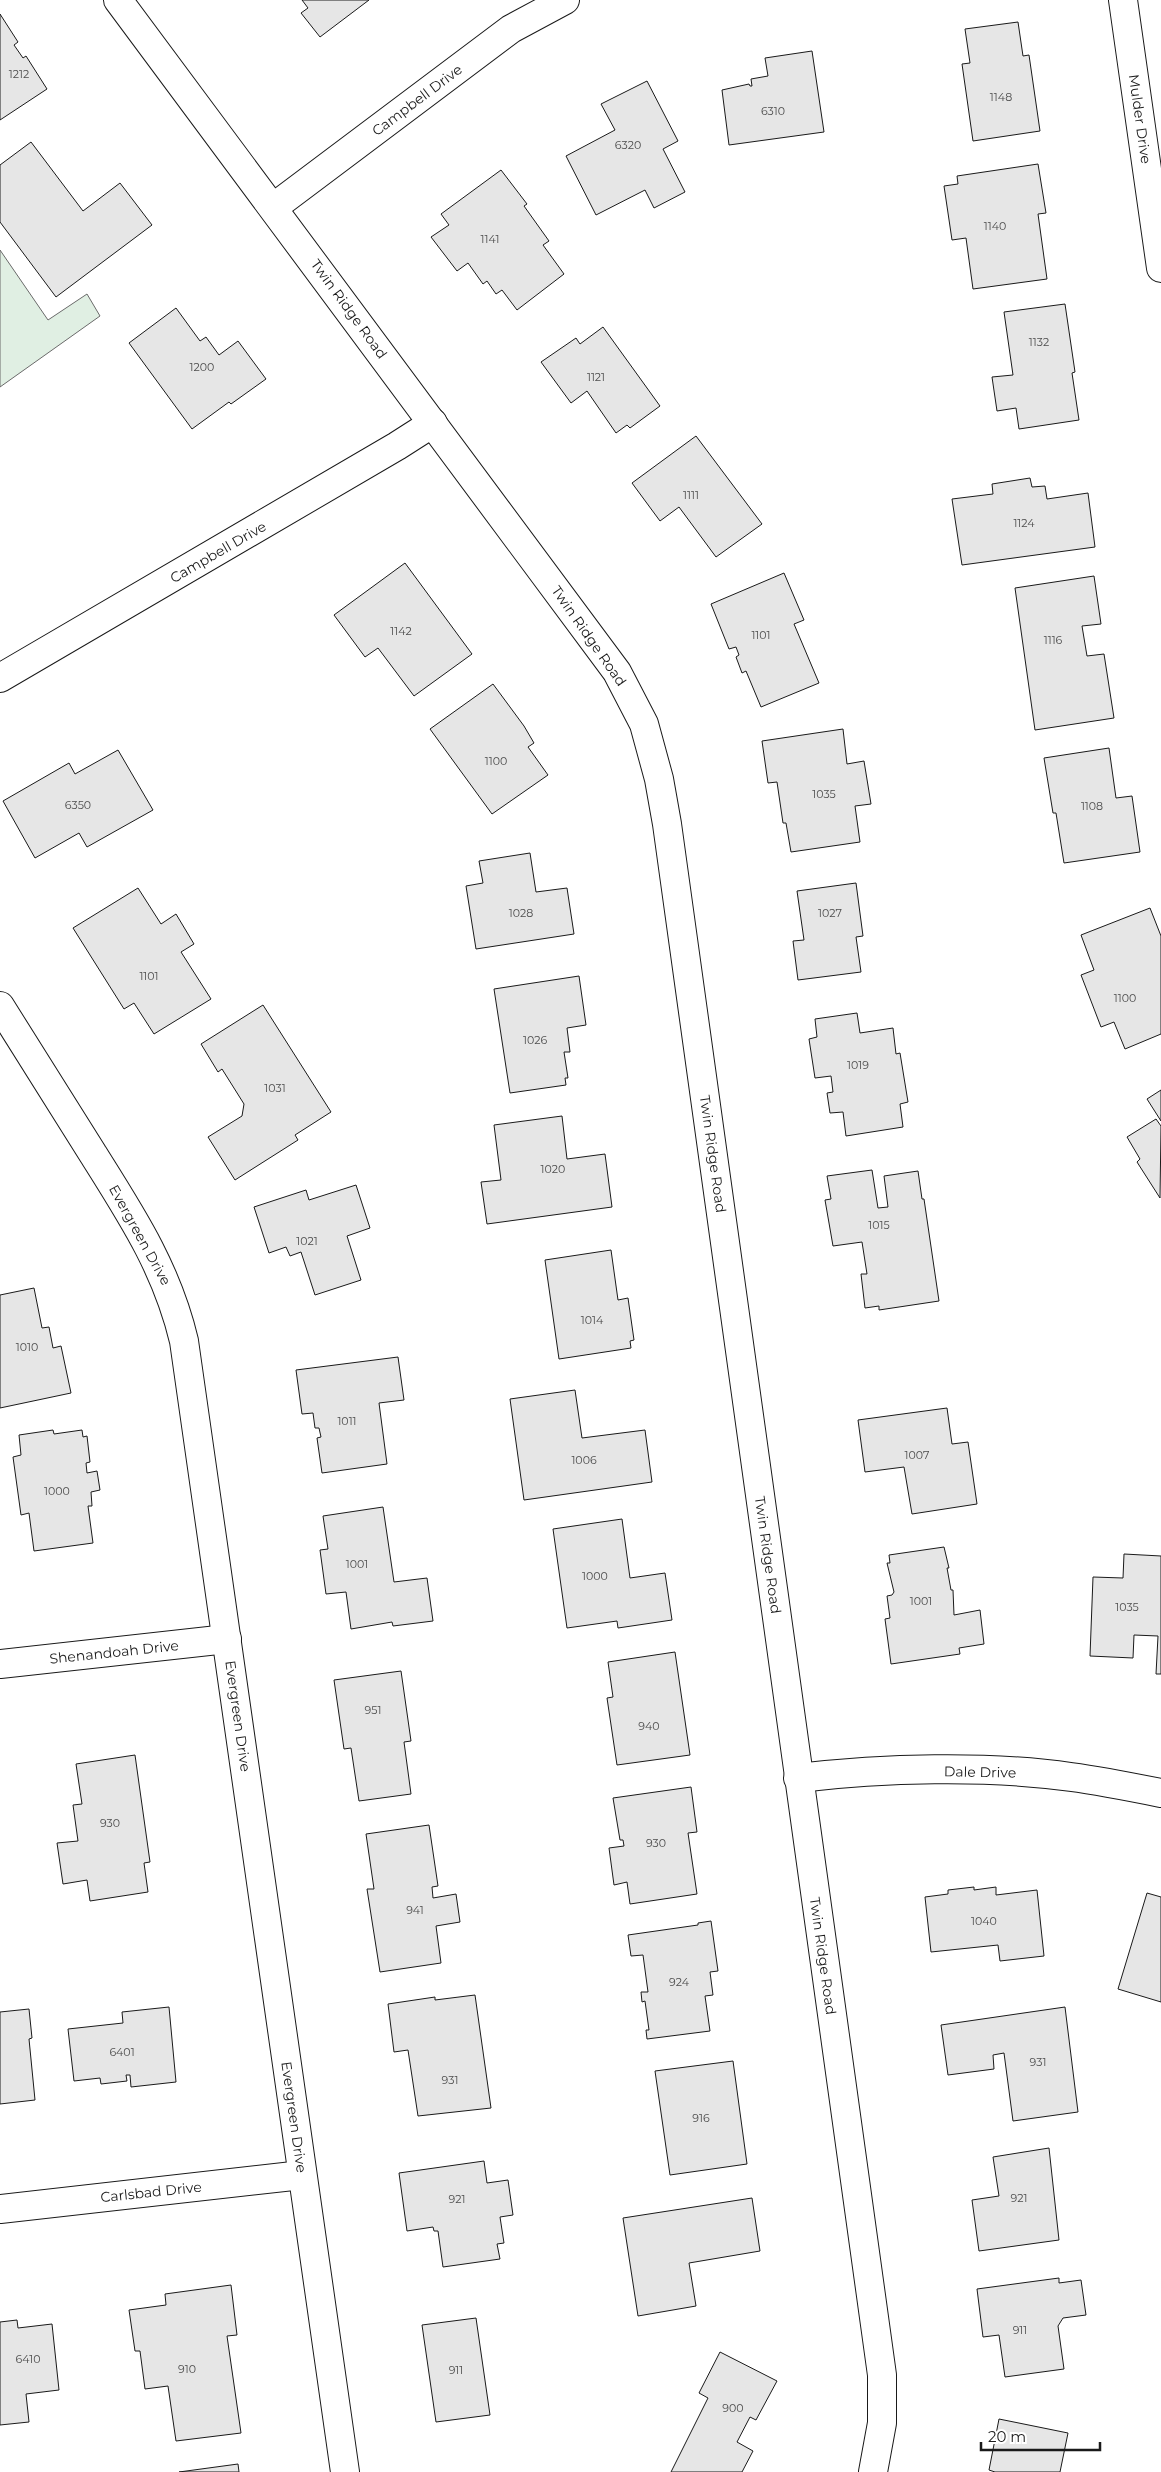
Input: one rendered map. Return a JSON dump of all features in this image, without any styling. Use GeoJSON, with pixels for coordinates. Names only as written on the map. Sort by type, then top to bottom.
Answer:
{"type":"FeatureCollection","features":[{"type":"Feature","properties":{"kind":"street","name":"Twin Ridge Road"},"geometry":{"type":"LineString","coordinates":[[118,0],[617,672],[644,724],[653,752],[667,824],[882,2375],[882,2423],[873,2472]]}},
{"type":"Feature","properties":{"kind":"street","name":"Campbell Drive"},"geometry":{"type":"LineString","coordinates":[[274,208],[511,29],[565,0]]}},
{"type":"Feature","properties":{"kind":"street","name":"Mulder Drive"},"geometry":{"type":"LineString","coordinates":[[1123,0],[1161,268]]}},
{"type":"Feature","properties":{"kind":"street","name":"Campbell Drive"},"geometry":{"type":"LineString","coordinates":[[0,678],[380,456],[433,423]]}},
{"type":"Feature","properties":{"kind":"street","name":"Evergreen Drive"},"geometry":{"type":"LineString","coordinates":[[0,1006],[137,1225],[166,1280],[184,1341],[345,2472]]}},
{"type":"Feature","properties":{"kind":"street","name":"Shenandoah Drive"},"geometry":{"type":"LineString","coordinates":[[0,1664],[227,1639]]}},
{"type":"Feature","properties":{"kind":"street","name":"Dale Drive"},"geometry":{"type":"LineString","coordinates":[[798,1778],[841,1773],[900,1771],[1016,1772],[1071,1777],[1161,1793]]}},
{"type":"Feature","properties":{"kind":"street","name":"Carlsbad Drive"},"geometry":{"type":"LineString","coordinates":[[0,2209],[302,2175]]}},
{"type":"Feature","properties":{"kind":"green space"},"geometry":{"type":"Polygon","coordinates":[[[0,250],[48,320],[87,294],[100,316],[0,387],[0,250]]]}},
{"type":"Feature","properties":{"kind":"building"},"geometry":{"type":"Polygon","coordinates":[[[302,0],[369,0],[320,37],[301,13],[308,8],[302,0]]]}},
{"type":"Feature","properties":{"kind":"building"},"geometry":{"type":"Polygon","coordinates":[[[0,14],[18,42],[14,45],[23,58],[26,56],[47,89],[0,120],[0,14]]]}},
{"type":"Feature","properties":{"kind":"building"},"geometry":{"type":"Polygon","coordinates":[[[1018,22],[1023,56],[1029,55],[1040,131],[973,141],[962,64],[970,63],[965,29],[1018,22]]]}},
{"type":"Feature","properties":{"kind":"building"},"geometry":{"type":"Polygon","coordinates":[[[812,51],[824,132],[729,145],[722,90],[749,84],[752,86],[751,79],[768,76],[765,58],[812,51]]]}},
{"type":"Feature","properties":{"kind":"building"},"geometry":{"type":"Polygon","coordinates":[[[647,81],[678,141],[663,149],[685,192],[654,208],[645,190],[596,215],[566,156],[615,130],[601,104],[647,81]]]}},
{"type":"Feature","properties":{"kind":"building"},"geometry":{"type":"Polygon","coordinates":[[[31,142],[83,211],[120,183],[152,225],[56,297],[0,222],[0,165],[31,142]]]}},
{"type":"Feature","properties":{"kind":"building"},"geometry":{"type":"Polygon","coordinates":[[[1038,164],[1046,213],[1038,214],[1047,279],[973,289],[966,238],[952,240],[944,186],[958,184],[957,176],[1038,164]]]}},
{"type":"Feature","properties":{"kind":"building"},"geometry":{"type":"Polygon","coordinates":[[[501,170],[527,204],[524,206],[549,241],[543,245],[564,274],[517,310],[502,290],[496,294],[487,281],[483,284],[468,263],[457,271],[431,237],[449,225],[441,214],[501,170]]]}},
{"type":"Feature","properties":{"kind":"building"},"geometry":{"type":"Polygon","coordinates":[[[1065,304],[1075,372],[1072,373],[1079,420],[1019,429],[1016,408],[997,411],[992,377],[1013,375],[1004,312],[1065,304]]]}},
{"type":"Feature","properties":{"kind":"building"},"geometry":{"type":"Polygon","coordinates":[[[176,308],[200,341],[206,337],[219,355],[238,341],[266,379],[231,404],[229,402],[192,429],[129,343],[176,308]]]}},
{"type":"Feature","properties":{"kind":"building"},"geometry":{"type":"Polygon","coordinates":[[[603,327],[660,406],[630,428],[627,425],[616,433],[587,391],[571,403],[541,362],[576,338],[580,344],[603,327]]]}},
{"type":"Feature","properties":{"kind":"building"},"geometry":{"type":"Polygon","coordinates":[[[696,436],[762,524],[716,557],[679,507],[660,521],[632,483],[696,436]]]}},
{"type":"Feature","properties":{"kind":"building"},"geometry":{"type":"Polygon","coordinates":[[[1030,478],[1032,487],[1045,486],[1047,499],[1088,493],[1095,547],[962,565],[952,499],[993,494],[992,484],[1030,478]]]}},
{"type":"Feature","properties":{"kind":"building"},"geometry":{"type":"Polygon","coordinates":[[[405,563],[472,654],[414,696],[378,648],[365,657],[334,615],[405,563]]]}},
{"type":"Feature","properties":{"kind":"building"},"geometry":{"type":"Polygon","coordinates":[[[784,573],[804,620],[794,624],[819,683],[761,707],[746,671],[742,673],[736,657],[739,655],[736,647],[729,649],[711,604],[784,573]]]}},
{"type":"Feature","properties":{"kind":"building"},"geometry":{"type":"Polygon","coordinates":[[[1094,576],[1101,624],[1082,626],[1087,656],[1104,654],[1114,718],[1035,730],[1015,588],[1094,576]]]}},
{"type":"Feature","properties":{"kind":"building"},"geometry":{"type":"Polygon","coordinates":[[[493,684],[524,726],[534,743],[528,747],[548,775],[492,814],[430,729],[493,684]]]}},
{"type":"Feature","properties":{"kind":"building"},"geometry":{"type":"Polygon","coordinates":[[[843,729],[847,764],[864,761],[871,804],[855,806],[860,842],[791,852],[786,823],[783,823],[777,782],[768,783],[762,741],[843,729]]]}},
{"type":"Feature","properties":{"kind":"building"},"geometry":{"type":"Polygon","coordinates":[[[1109,748],[1116,798],[1132,796],[1140,852],[1064,863],[1044,758],[1109,748]]]}},
{"type":"Feature","properties":{"kind":"building"},"geometry":{"type":"Polygon","coordinates":[[[118,750],[153,810],[87,847],[79,833],[35,858],[3,801],[69,763],[75,774],[118,750]]]}},
{"type":"Feature","properties":{"kind":"building"},"geometry":{"type":"Polygon","coordinates":[[[530,853],[536,892],[567,888],[574,934],[476,949],[466,886],[483,883],[479,861],[530,853]]]}},
{"type":"Feature","properties":{"kind":"building"},"geometry":{"type":"Polygon","coordinates":[[[856,883],[863,936],[856,937],[861,972],[798,980],[793,941],[804,940],[797,891],[856,883]]]}},
{"type":"Feature","properties":{"kind":"building"},"geometry":{"type":"Polygon","coordinates":[[[138,888],[161,924],[176,914],[194,944],[181,952],[211,999],[154,1034],[134,1003],[124,1009],[73,928],[138,888]]]}},
{"type":"Feature","properties":{"kind":"building"},"geometry":{"type":"Polygon","coordinates":[[[1150,908],[1161,936],[1161,1034],[1125,1049],[1114,1022],[1101,1027],[1081,975],[1094,970],[1081,935],[1150,908]]]}},
{"type":"Feature","properties":{"kind":"building"},"geometry":{"type":"Polygon","coordinates":[[[579,976],[586,1025],[567,1028],[570,1052],[564,1052],[568,1078],[565,1078],[566,1085],[510,1093],[494,989],[579,976]]]}},
{"type":"Feature","properties":{"kind":"building"},"geometry":{"type":"Polygon","coordinates":[[[263,1005],[331,1112],[295,1135],[298,1140],[235,1180],[208,1137],[242,1116],[244,1104],[222,1069],[218,1072],[201,1044],[263,1005]]]}},
{"type":"Feature","properties":{"kind":"building"},"geometry":{"type":"Polygon","coordinates":[[[857,1013],[860,1033],[893,1028],[896,1054],[900,1053],[908,1102],[900,1104],[903,1127],[846,1136],[843,1112],[830,1113],[827,1093],[833,1092],[831,1076],[815,1078],[809,1039],[817,1037],[815,1019],[857,1013]]]}},
{"type":"Feature","properties":{"kind":"building"},"geometry":{"type":"Polygon","coordinates":[[[1161,1090],[1161,1121],[1147,1099],[1161,1090]]]}},
{"type":"Feature","properties":{"kind":"building"},"geometry":{"type":"Polygon","coordinates":[[[562,1116],[567,1159],[605,1154],[612,1207],[487,1224],[481,1182],[501,1180],[494,1125],[562,1116]]]}},
{"type":"Feature","properties":{"kind":"building"},"geometry":{"type":"Polygon","coordinates":[[[1156,1119],[1161,1126],[1160,1198],[1137,1162],[1140,1159],[1127,1137],[1156,1119]]]}},
{"type":"Feature","properties":{"kind":"building"},"geometry":{"type":"Polygon","coordinates":[[[872,1170],[878,1208],[888,1207],[884,1176],[918,1171],[939,1301],[879,1310],[879,1306],[865,1308],[861,1274],[867,1274],[862,1242],[833,1246],[825,1200],[831,1199],[827,1176],[872,1170]]]}},
{"type":"Feature","properties":{"kind":"building"},"geometry":{"type":"Polygon","coordinates":[[[356,1185],[370,1228],[347,1236],[361,1280],[315,1295],[301,1252],[290,1256],[286,1247],[269,1253],[254,1207],[306,1190],[309,1200],[356,1185]]]}},
{"type":"Feature","properties":{"kind":"building"},"geometry":{"type":"Polygon","coordinates":[[[611,1250],[618,1300],[628,1298],[634,1340],[630,1341],[631,1348],[559,1359],[545,1260],[611,1250]]]}},
{"type":"Feature","properties":{"kind":"building"},"geometry":{"type":"Polygon","coordinates":[[[34,1288],[42,1328],[49,1327],[53,1348],[61,1346],[71,1393],[0,1408],[0,1295],[34,1288]]]}},
{"type":"Feature","properties":{"kind":"building"},"geometry":{"type":"Polygon","coordinates":[[[398,1357],[404,1400],[379,1403],[387,1464],[322,1473],[317,1438],[321,1437],[319,1428],[315,1428],[313,1413],[302,1414],[296,1370],[398,1357]]]}},
{"type":"Feature","properties":{"kind":"building"},"geometry":{"type":"Polygon","coordinates":[[[575,1390],[582,1438],[645,1430],[652,1482],[524,1500],[510,1399],[575,1390]]]}},
{"type":"Feature","properties":{"kind":"building"},"geometry":{"type":"Polygon","coordinates":[[[947,1408],[952,1444],[968,1442],[977,1504],[912,1514],[904,1467],[865,1472],[858,1420],[947,1408]]]}},
{"type":"Feature","properties":{"kind":"building"},"geometry":{"type":"Polygon","coordinates":[[[53,1430],[54,1434],[82,1430],[83,1437],[87,1436],[90,1462],[86,1463],[87,1473],[97,1471],[100,1490],[91,1492],[92,1506],[88,1506],[93,1543],[34,1551],[29,1513],[21,1515],[13,1457],[21,1455],[19,1435],[53,1430]]]}},
{"type":"Feature","properties":{"kind":"building"},"geometry":{"type":"Polygon","coordinates":[[[383,1507],[394,1582],[427,1578],[433,1621],[393,1626],[392,1622],[351,1629],[346,1592],[326,1594],[320,1550],[328,1549],[323,1516],[383,1507]]]}},
{"type":"Feature","properties":{"kind":"building"},"geometry":{"type":"Polygon","coordinates":[[[622,1519],[630,1578],[665,1573],[672,1620],[618,1628],[617,1621],[567,1628],[553,1529],[622,1519]]]}},
{"type":"Feature","properties":{"kind":"building"},"geometry":{"type":"Polygon","coordinates":[[[944,1547],[949,1568],[947,1568],[951,1590],[953,1590],[954,1615],[980,1610],[984,1644],[959,1648],[960,1654],[891,1664],[885,1619],[890,1618],[887,1596],[892,1595],[894,1592],[887,1563],[890,1563],[889,1555],[944,1547]]]}},
{"type":"Feature","properties":{"kind":"building"},"geometry":{"type":"Polygon","coordinates":[[[1124,1554],[1161,1556],[1161,1674],[1156,1674],[1158,1636],[1134,1635],[1133,1658],[1090,1656],[1093,1577],[1123,1578],[1124,1554]]]}},
{"type":"Feature","properties":{"kind":"building"},"geometry":{"type":"Polygon","coordinates":[[[675,1652],[690,1755],[617,1765],[607,1698],[613,1697],[608,1662],[675,1652]]]}},
{"type":"Feature","properties":{"kind":"building"},"geometry":{"type":"Polygon","coordinates":[[[401,1671],[411,1741],[404,1742],[411,1794],[359,1801],[351,1748],[344,1749],[334,1680],[401,1671]]]}},
{"type":"Feature","properties":{"kind":"building"},"geometry":{"type":"Polygon","coordinates":[[[135,1755],[150,1862],[144,1863],[148,1892],[90,1901],[87,1880],[63,1884],[57,1843],[78,1841],[73,1805],[82,1804],[76,1764],[135,1755]]]}},
{"type":"Feature","properties":{"kind":"building"},"geometry":{"type":"Polygon","coordinates":[[[691,1787],[697,1832],[688,1833],[697,1894],[630,1904],[627,1882],[614,1885],[609,1848],[624,1846],[623,1840],[620,1840],[613,1798],[691,1787]]]}},
{"type":"Feature","properties":{"kind":"building"},"geometry":{"type":"Polygon","coordinates":[[[429,1825],[438,1886],[432,1887],[433,1898],[456,1894],[460,1922],[436,1926],[441,1963],[380,1972],[367,1889],[374,1889],[366,1834],[429,1825]]]}},
{"type":"Feature","properties":{"kind":"building"},"geometry":{"type":"Polygon","coordinates":[[[974,1887],[974,1890],[996,1887],[996,1895],[1037,1890],[1044,1956],[1000,1961],[998,1945],[931,1952],[925,1897],[948,1894],[948,1890],[974,1887]]]}},
{"type":"Feature","properties":{"kind":"building"},"geometry":{"type":"Polygon","coordinates":[[[1147,1893],[1161,1897],[1161,2002],[1118,1989],[1147,1893]]]}},
{"type":"Feature","properties":{"kind":"building"},"geometry":{"type":"Polygon","coordinates":[[[711,1921],[718,1971],[710,1972],[713,1995],[705,1996],[710,2031],[647,2039],[646,2030],[649,2030],[645,2001],[642,2002],[641,1992],[648,1992],[643,1955],[631,1956],[628,1935],[698,1925],[698,1923],[711,1921]]]}},
{"type":"Feature","properties":{"kind":"building"},"geometry":{"type":"Polygon","coordinates":[[[475,1995],[491,2108],[418,2116],[408,2050],[394,2052],[388,2004],[435,1997],[435,2000],[475,1995]]]}},
{"type":"Feature","properties":{"kind":"building"},"geometry":{"type":"Polygon","coordinates":[[[169,2007],[176,2082],[131,2087],[130,2075],[126,2075],[127,2081],[101,2084],[100,2078],[74,2081],[68,2029],[123,2023],[122,2012],[169,2007]]]}},
{"type":"Feature","properties":{"kind":"building"},"geometry":{"type":"Polygon","coordinates":[[[1065,2007],[1078,2112],[1013,2121],[1004,2053],[993,2055],[994,2069],[948,2075],[941,2025],[1065,2007]]]}},
{"type":"Feature","properties":{"kind":"building"},"geometry":{"type":"Polygon","coordinates":[[[29,2009],[32,2038],[29,2039],[35,2100],[0,2104],[0,2012],[29,2009]]]}},
{"type":"Feature","properties":{"kind":"building"},"geometry":{"type":"Polygon","coordinates":[[[733,2061],[747,2164],[670,2175],[655,2071],[733,2061]]]}},
{"type":"Feature","properties":{"kind":"building"},"geometry":{"type":"Polygon","coordinates":[[[1049,2148],[1059,2240],[979,2251],[972,2200],[999,2196],[993,2157],[1049,2148]]]}},
{"type":"Feature","properties":{"kind":"building"},"geometry":{"type":"Polygon","coordinates":[[[484,2161],[487,2183],[508,2180],[513,2215],[500,2217],[504,2243],[497,2244],[500,2259],[443,2267],[438,2231],[434,2231],[433,2227],[407,2231],[399,2173],[484,2161]]]}},
{"type":"Feature","properties":{"kind":"building"},"geometry":{"type":"Polygon","coordinates":[[[752,2198],[760,2251],[689,2263],[696,2306],[638,2316],[623,2218],[752,2198]]]}},
{"type":"Feature","properties":{"kind":"building"},"geometry":{"type":"Polygon","coordinates":[[[1059,2278],[1059,2283],[1081,2280],[1086,2315],[1063,2318],[1058,2326],[1064,2369],[1005,2377],[999,2335],[983,2337],[977,2289],[1059,2278]]]}},
{"type":"Feature","properties":{"kind":"building"},"geometry":{"type":"Polygon","coordinates":[[[231,2285],[237,2335],[227,2336],[241,2433],[176,2441],[168,2386],[145,2389],[140,2351],[135,2351],[129,2310],[166,2305],[165,2294],[231,2285]]]}},
{"type":"Feature","properties":{"kind":"building"},"geometry":{"type":"Polygon","coordinates":[[[476,2318],[490,2415],[436,2422],[422,2325],[476,2318]]]}},
{"type":"Feature","properties":{"kind":"building"},"geometry":{"type":"Polygon","coordinates":[[[17,2320],[18,2328],[52,2324],[59,2390],[26,2394],[29,2422],[0,2425],[0,2322],[17,2320]]]}},
{"type":"Feature","properties":{"kind":"building"},"geometry":{"type":"Polygon","coordinates":[[[720,2352],[777,2381],[756,2420],[750,2417],[737,2442],[753,2451],[742,2472],[671,2472],[708,2398],[699,2393],[720,2352]]]}},
{"type":"Feature","properties":{"kind":"building"},"geometry":{"type":"Polygon","coordinates":[[[999,2419],[1068,2433],[1060,2472],[995,2472],[989,2470],[999,2419]]]}},
{"type":"Feature","properties":{"kind":"building"},"geometry":{"type":"Polygon","coordinates":[[[238,2464],[239,2472],[179,2472],[238,2464]]]}}]}
